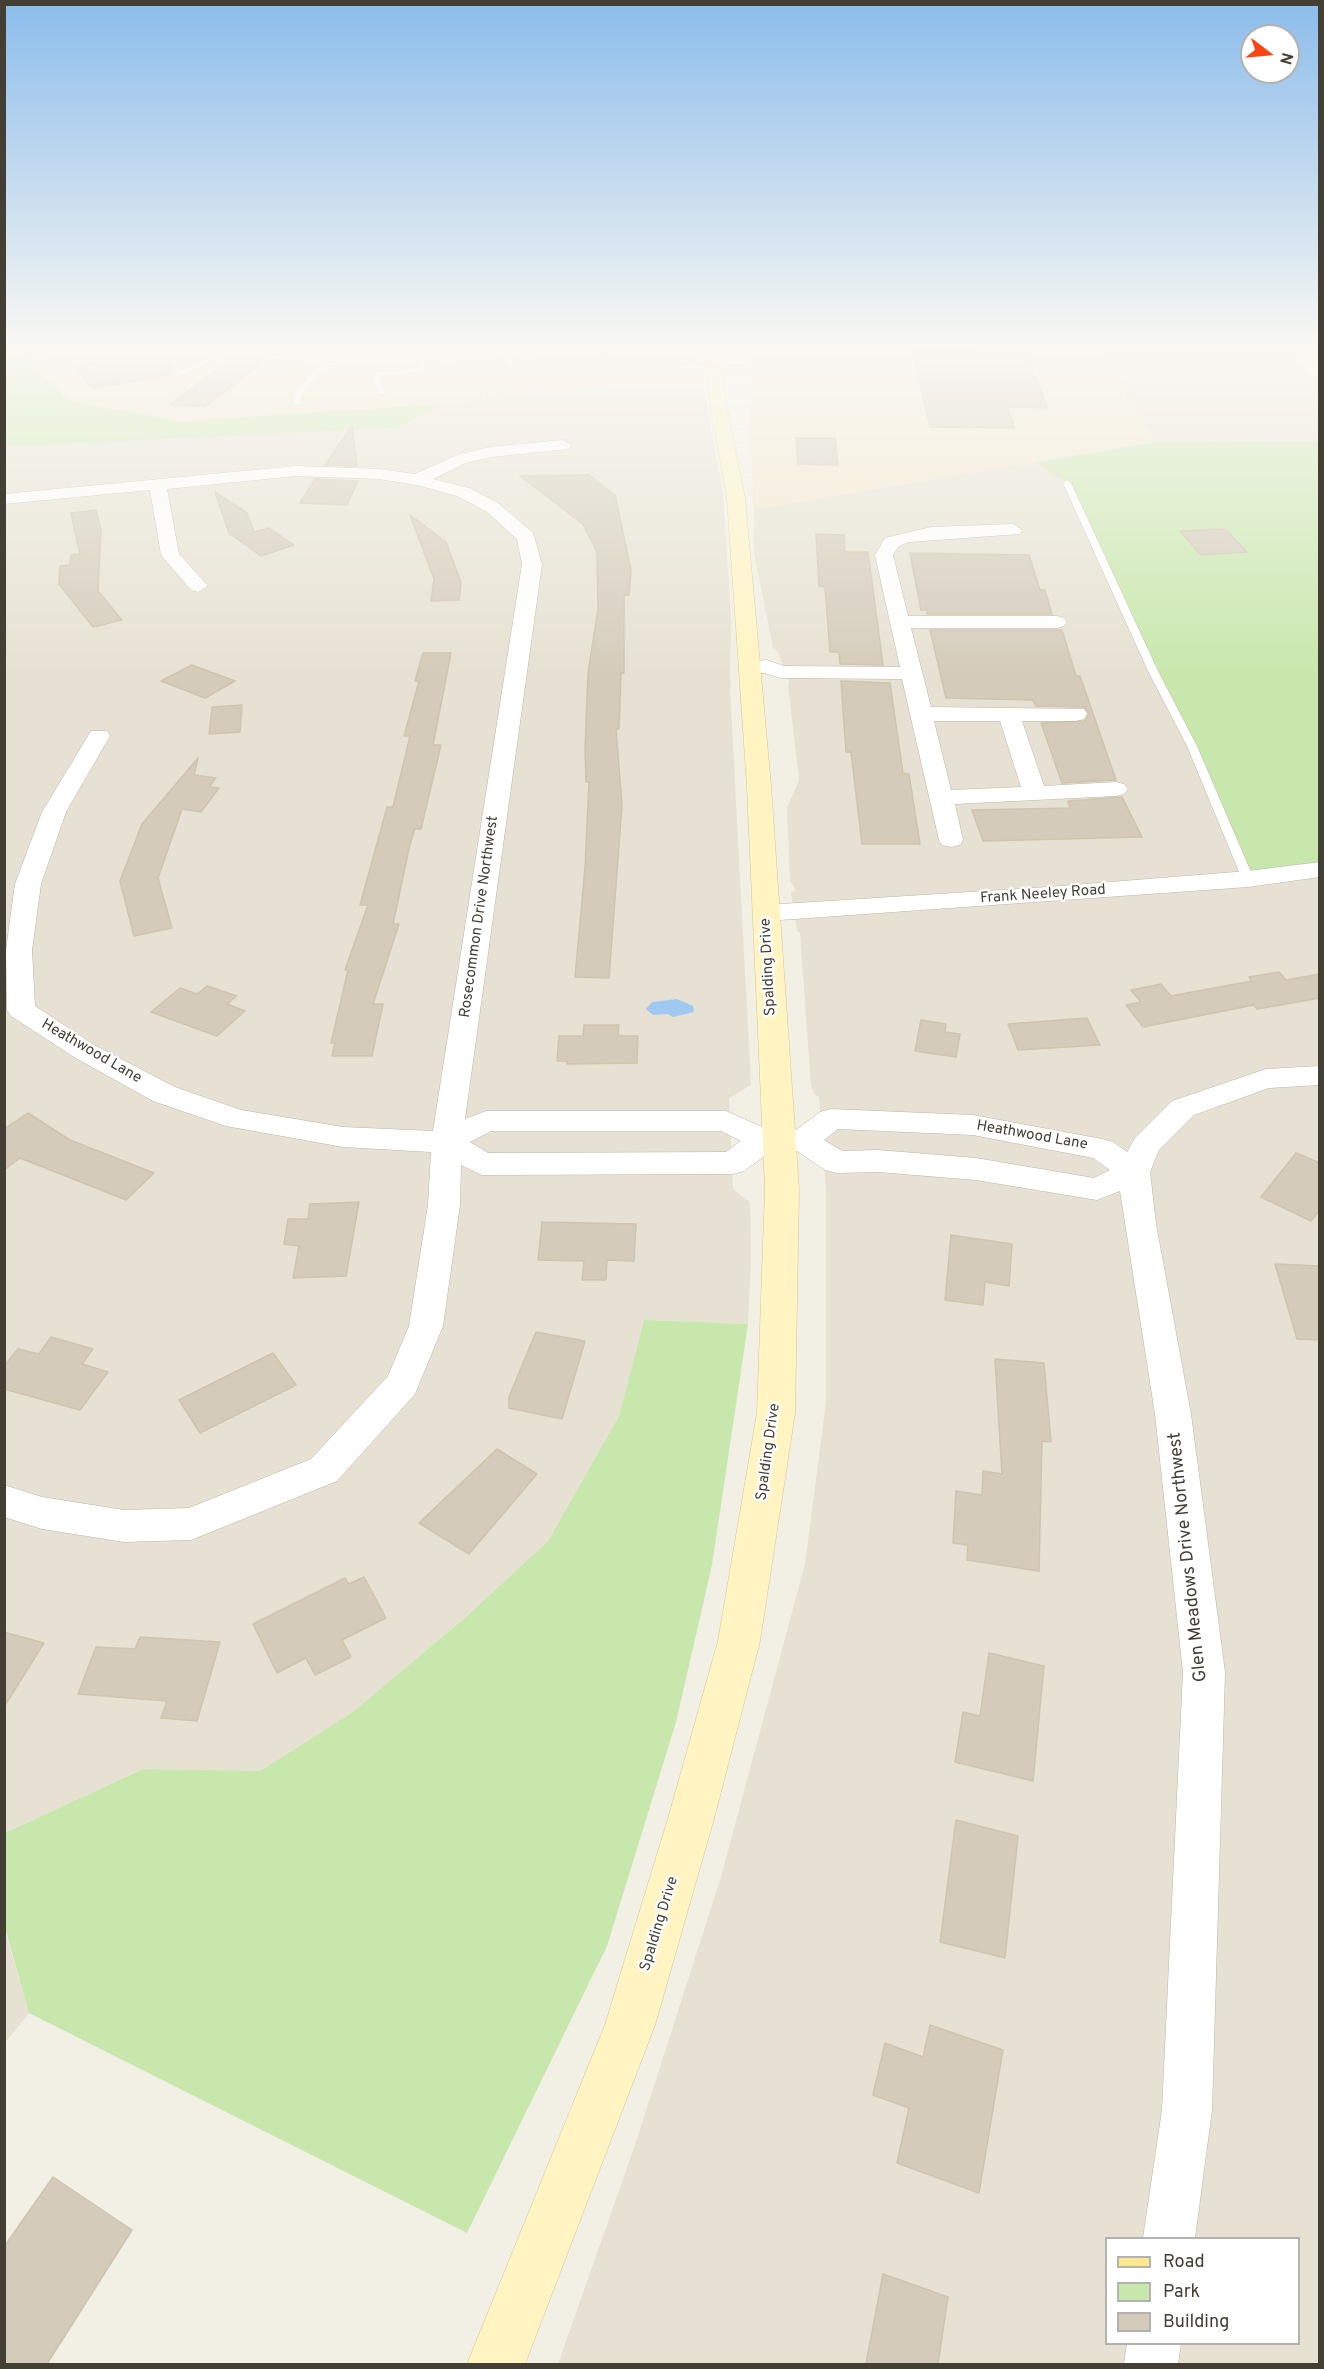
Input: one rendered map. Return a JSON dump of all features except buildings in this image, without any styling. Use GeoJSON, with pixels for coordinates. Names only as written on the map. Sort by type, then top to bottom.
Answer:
{"type":"FeatureCollection","features":[{"type":"Feature","properties":{"kind":"main road","name":"Spalding Drive"},"geometry":{"type":"LineString","coordinates":[[496,2364],[630,2025],[692,1815],[739,1641],[776,1413],[782,1141],[766,913],[759,666],[729,457]]}},
{"type":"Feature","properties":{"kind":"main road","name":"Spalding Drive"},"geometry":{"type":"LineString","coordinates":[[736,498],[737,457]]}},
{"type":"Feature","properties":{"kind":"street"},"geometry":{"type":"LineString","coordinates":[[418,480],[436,469],[471,457]]}},
{"type":"Feature","properties":{"kind":"street","name":"Rosecommon Drive Northwest"},"geometry":{"type":"LineString","coordinates":[[4,500],[296,471],[345,471],[418,480],[463,492],[507,518],[526,537],[532,564],[447,1142],[444,1205],[426,1326],[402,1384],[324,1470],[191,1524],[123,1526],[42,1513],[4,1501]]}},
{"type":"Feature","properties":{"kind":"street"},"geometry":{"type":"LineString","coordinates":[[158,484],[170,555],[198,586]]}},
{"type":"Feature","properties":{"kind":"street"},"geometry":{"type":"LineString","coordinates":[[951,840],[884,555],[892,542],[931,533],[1013,531]]}},
{"type":"Feature","properties":{"kind":"street"},"geometry":{"type":"LineString","coordinates":[[899,622],[1058,622]]}},
{"type":"Feature","properties":{"kind":"street"},"geometry":{"type":"LineString","coordinates":[[759,666],[781,672],[910,667]]}},
{"type":"Feature","properties":{"kind":"street"},"geometry":{"type":"LineString","coordinates":[[921,714],[1076,714]]}},
{"type":"Feature","properties":{"kind":"street"},"geometry":{"type":"LineString","coordinates":[[1009,714],[1035,793]]}},
{"type":"Feature","properties":{"kind":"street","name":"Heathwood Lane"},"geometry":{"type":"LineString","coordinates":[[99,736],[54,812],[28,884],[12,952],[21,1010],[84,1051],[164,1094],[237,1119],[336,1136],[447,1142],[482,1164],[733,1163],[831,1119],[974,1125],[1102,1149],[1134,1172]]}},
{"type":"Feature","properties":{"kind":"street"},"geometry":{"type":"LineString","coordinates":[[941,798],[1116,789]]}},
{"type":"Feature","properties":{"kind":"street","name":"Frank Neeley Road"},"geometry":{"type":"LineString","coordinates":[[766,913],[1248,879],[1320,869]]}},
{"type":"Feature","properties":{"kind":"street"},"geometry":{"type":"LineString","coordinates":[[447,1142],[486,1120],[726,1120],[836,1162],[878,1161],[976,1169],[1097,1189],[1134,1172],[1146,1145],[1183,1108],[1266,1078],[1320,1075]]}},
{"type":"Feature","properties":{"kind":"street"},"geometry":{"type":"LineString","coordinates":[[614,1119],[614,1162]]}},
{"type":"Feature","properties":{"kind":"street","name":"Glen Meadows Drive Northwest"},"geometry":{"type":"LineString","coordinates":[[1134,1172],[1140,1224],[1173,1414],[1204,1672],[1187,2110],[1169,2237]]}},
{"type":"Feature","properties":{"kind":"street"},"geometry":{"type":"LineString","coordinates":[[1151,2364],[1154,2345]]}},
{"type":"Feature","properties":{"kind":"lane"},"geometry":{"type":"LineString","coordinates":[[1067,483],[1153,671],[1192,746],[1248,879]]}},
{"type":"Feature","properties":{"kind":"shaded area"},"geometry":{"type":"Polygon","coordinates":[[[5,457],[716,457],[723,493],[731,619],[730,690],[751,1085],[729,1098],[733,1189],[750,1202],[751,1259],[748,1324],[644,1320],[619,1416],[548,1541],[467,1616],[353,1712],[260,1771],[143,1769],[5,1833],[5,457]]]}},
{"type":"Feature","properties":{"kind":"shaded area"},"geometry":{"type":"Polygon","coordinates":[[[751,457],[1069,457],[754,509],[751,457]]]}},
{"type":"Feature","properties":{"kind":"shaded area"},"geometry":{"type":"Polygon","coordinates":[[[1035,462],[1067,483],[1319,869],[1319,2364],[558,2364],[635,2145],[721,1877],[805,1564],[826,1402],[826,1189],[819,1097],[814,1094],[811,1085],[800,933],[797,931],[791,892],[796,890],[790,881],[787,808],[799,780],[789,681],[778,652],[773,648],[754,553],[754,509],[1035,462]]]}},
{"type":"Feature","properties":{"kind":"shaded area"},"geometry":{"type":"Polygon","coordinates":[[[4,1928],[29,2013],[5,2043],[4,2043],[4,1928]]]}},
{"type":"Feature","properties":{"kind":"green space"},"geometry":{"type":"Polygon","coordinates":[[[1068,457],[1319,457],[1319,869],[1248,879],[1067,483],[1035,462],[1068,457]]]}},
{"type":"Feature","properties":{"kind":"green space"},"geometry":{"type":"Polygon","coordinates":[[[644,1320],[748,1324],[712,1565],[676,1722],[607,1946],[467,2233],[29,2013],[5,1928],[5,1833],[143,1769],[260,1771],[353,1712],[467,1616],[548,1541],[619,1416],[644,1320]]]}},
{"type":"Feature","properties":{"kind":"water"},"geometry":{"type":"Polygon","coordinates":[[[677,999],[693,1006],[694,1012],[673,1017],[668,1014],[653,1015],[646,1009],[652,1002],[677,999]]]}}]}
